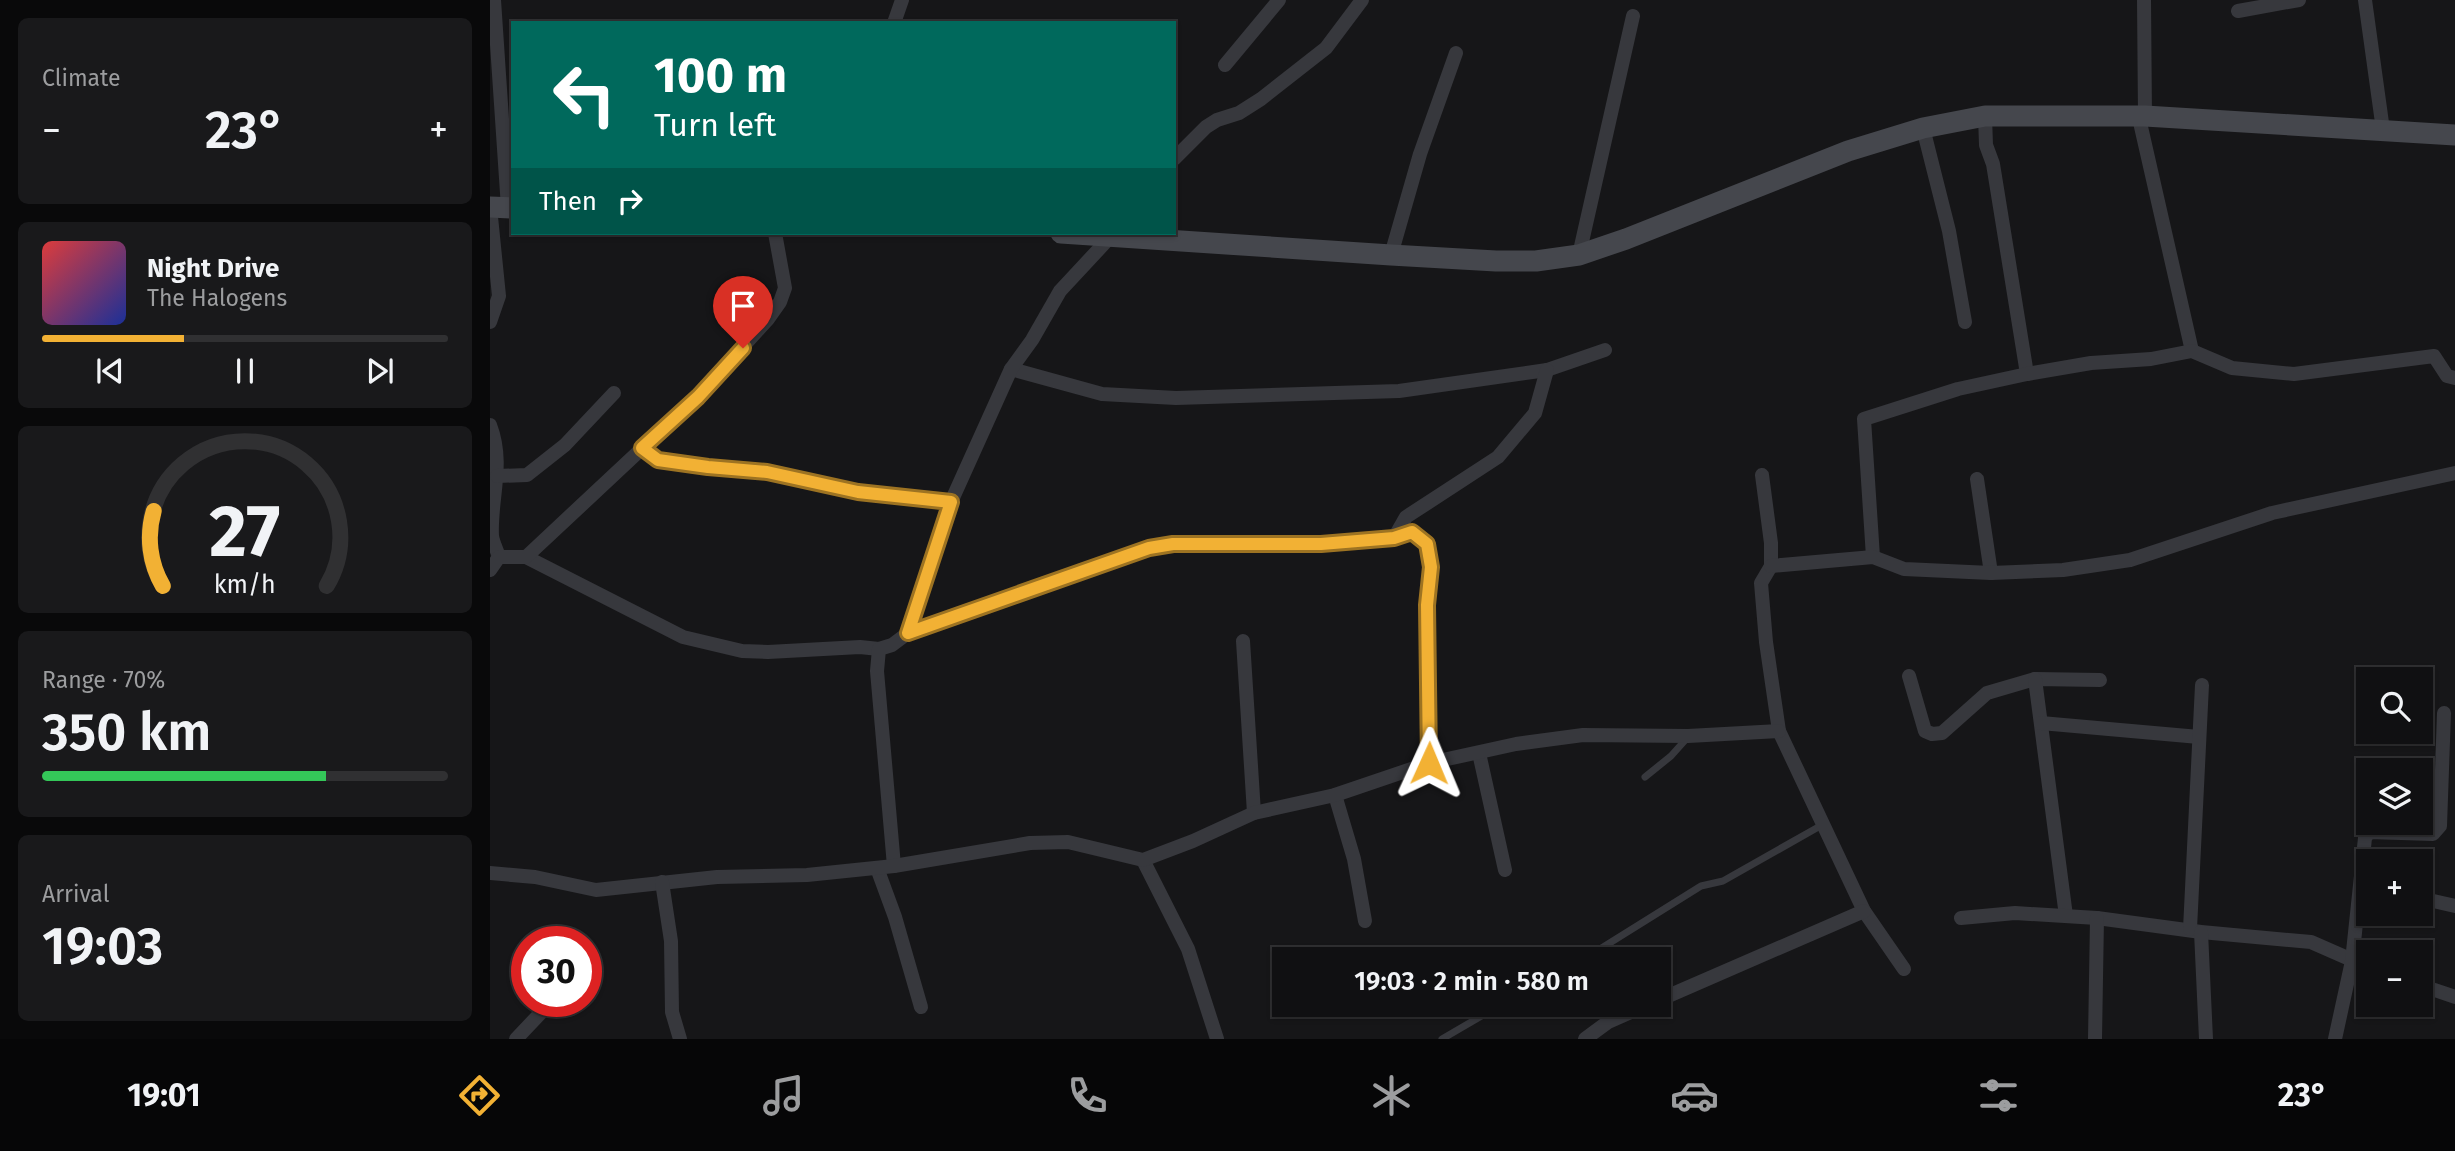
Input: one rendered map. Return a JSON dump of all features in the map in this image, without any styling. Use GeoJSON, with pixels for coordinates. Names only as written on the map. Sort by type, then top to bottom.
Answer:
{"type":"FeatureCollection","features":[{"type":"Feature","properties":{"kind":"main road"},"geometry":{"type":"LineString","coordinates":[[1126,235],[1391,255],[1536,261],[1579,255],[1626,239],[1847,151],[1923,128],[1985,116],[2142,117],[2455,135]]}},
{"type":"Feature","properties":{"kind":"street"},"geometry":{"type":"LineString","coordinates":[[490,322],[499,296],[500,208],[494,0]]}},
{"type":"Feature","properties":{"kind":"street"},"geometry":{"type":"LineString","coordinates":[[895,21],[902,0]]}},
{"type":"Feature","properties":{"kind":"street"},"geometry":{"type":"LineString","coordinates":[[1225,65],[1279,0]]}},
{"type":"Feature","properties":{"kind":"street"},"geometry":{"type":"LineString","coordinates":[[1176,157],[1206,127],[1217,120],[1239,113],[1261,99],[1326,48],[1362,0]]}},
{"type":"Feature","properties":{"kind":"street"},"geometry":{"type":"LineString","coordinates":[[2144,0],[2142,117],[2192,351]]}},
{"type":"Feature","properties":{"kind":"street"},"geometry":{"type":"LineString","coordinates":[[2238,11],[2299,0]]}},
{"type":"Feature","properties":{"kind":"street"},"geometry":{"type":"LineString","coordinates":[[2364,0],[2383,131]]}},
{"type":"Feature","properties":{"kind":"street"},"geometry":{"type":"LineString","coordinates":[[1579,255],[1633,16]]}},
{"type":"Feature","properties":{"kind":"street"},"geometry":{"type":"LineString","coordinates":[[1391,255],[1420,154],[1456,53]]}},
{"type":"Feature","properties":{"kind":"street"},"geometry":{"type":"LineString","coordinates":[[1985,116],[1986,145],[1993,164],[2027,374]]}},
{"type":"Feature","properties":{"kind":"street"},"geometry":{"type":"LineString","coordinates":[[1923,128],[1949,231],[1965,322]]}},
{"type":"Feature","properties":{"kind":"street"},"geometry":{"type":"LineString","coordinates":[[526,557],[698,397],[768,319],[780,302],[785,288],[775,235]]}},
{"type":"Feature","properties":{"kind":"street"},"geometry":{"type":"LineString","coordinates":[[908,633],[951,502],[1011,369],[1032,340],[1060,291],[1112,235]]}},
{"type":"Feature","properties":{"kind":"street"},"geometry":{"type":"LineString","coordinates":[[1011,369],[1102,394],[1177,398],[1399,391],[1547,370],[1605,349]]}},
{"type":"Feature","properties":{"kind":"street"},"geometry":{"type":"LineString","coordinates":[[1873,557],[1864,419],[1958,389],[2091,363],[2151,359],[2192,351],[2232,368],[2294,374],[2434,356],[2447,376],[2455,377]]}},
{"type":"Feature","properties":{"kind":"street"},"geometry":{"type":"LineString","coordinates":[[1394,538],[1406,517],[1498,457],[1535,412],[1547,370]]}},
{"type":"Feature","properties":{"kind":"street"},"geometry":{"type":"LineString","coordinates":[[497,476],[527,475],[565,444],[614,393]]}},
{"type":"Feature","properties":{"kind":"street"},"geometry":{"type":"LineString","coordinates":[[490,425],[495,437],[497,476],[494,485],[492,535],[499,557]]}},
{"type":"Feature","properties":{"kind":"street"},"geometry":{"type":"LineString","coordinates":[[642,448],[658,460],[767,472],[858,492],[951,502]]}},
{"type":"Feature","properties":{"kind":"street"},"geometry":{"type":"LineString","coordinates":[[1771,566],[1873,557],[1904,569],[1991,573],[2063,570],[2130,560],[2272,513],[2455,473]]}},
{"type":"Feature","properties":{"kind":"street"},"geometry":{"type":"LineString","coordinates":[[1762,475],[1771,543],[1771,566],[1760,583],[1780,731],[1864,911],[1904,969]]}},
{"type":"Feature","properties":{"kind":"street"},"geometry":{"type":"LineString","coordinates":[[1977,479],[1991,573]]}},
{"type":"Feature","properties":{"kind":"street"},"geometry":{"type":"LineString","coordinates":[[499,557],[526,557],[683,637],[742,651],[860,647],[879,649],[892,645],[908,633],[1149,548],[1173,544],[1321,544],[1394,538],[1412,532],[1427,544],[1431,567],[1427,605],[1429,763]]}},
{"type":"Feature","properties":{"kind":"street"},"geometry":{"type":"LineString","coordinates":[[490,570],[499,557]]}},
{"type":"Feature","properties":{"kind":"street"},"geometry":{"type":"LineString","coordinates":[[1243,641],[1254,813]]}},
{"type":"Feature","properties":{"kind":"street"},"geometry":{"type":"LineString","coordinates":[[879,649],[877,671],[894,866]]}},
{"type":"Feature","properties":{"kind":"street"},"geometry":{"type":"LineString","coordinates":[[1909,676],[1925,731],[1932,734],[1942,733],[1987,693],[2035,679],[2100,680]]}},
{"type":"Feature","properties":{"kind":"street"},"geometry":{"type":"LineString","coordinates":[[2035,679],[2066,916]]}},
{"type":"Feature","properties":{"kind":"street"},"geometry":{"type":"LineString","coordinates":[[2202,685],[2195,931],[2206,1039]]}},
{"type":"Feature","properties":{"kind":"street"},"geometry":{"type":"LineString","coordinates":[[2335,1039],[2352,961],[2365,838],[2369,832],[2433,834],[2440,825],[2444,713]]}},
{"type":"Feature","properties":{"kind":"street"},"geometry":{"type":"LineString","coordinates":[[2041,723],[2199,737]]}},
{"type":"Feature","properties":{"kind":"street"},"geometry":{"type":"LineString","coordinates":[[490,873],[536,877],[596,890],[717,877],[807,875],[877,868],[1030,843],[1068,842],[1143,860],[1254,813],[1335,795],[1429,763],[1516,744],[1583,735],[1688,736],[1780,731]]}},
{"type":"Feature","properties":{"kind":"street"},"geometry":{"type":"LineString","coordinates":[[1479,753],[1505,870]]}},
{"type":"Feature","properties":{"kind":"street"},"geometry":{"type":"LineString","coordinates":[[1335,795],[1354,859],[1365,921]]}},
{"type":"Feature","properties":{"kind":"street"},"geometry":{"type":"LineString","coordinates":[[1143,860],[1188,949],[1217,1039]]}},
{"type":"Feature","properties":{"kind":"street"},"geometry":{"type":"LineString","coordinates":[[877,868],[895,917],[921,1007]]}},
{"type":"Feature","properties":{"kind":"street"},"geometry":{"type":"LineString","coordinates":[[662,882],[671,941],[672,1012],[680,1039]]}},
{"type":"Feature","properties":{"kind":"street"},"geometry":{"type":"LineString","coordinates":[[2433,901],[2455,906]]}},
{"type":"Feature","properties":{"kind":"street"},"geometry":{"type":"LineString","coordinates":[[1671,995],[1864,911]]}},
{"type":"Feature","properties":{"kind":"street"},"geometry":{"type":"LineString","coordinates":[[1961,918],[2015,913],[2098,918],[2311,942],[2356,962]]}},
{"type":"Feature","properties":{"kind":"street"},"geometry":{"type":"LineString","coordinates":[[2095,1039],[2098,918]]}},
{"type":"Feature","properties":{"kind":"street"},"geometry":{"type":"LineString","coordinates":[[2433,990],[2455,998]]}},
{"type":"Feature","properties":{"kind":"street"},"geometry":{"type":"LineString","coordinates":[[516,1039],[537,1017]]}},
{"type":"Feature","properties":{"kind":"street"},"geometry":{"type":"LineString","coordinates":[[1586,1039],[1619,1017]]}},
{"type":"Feature","properties":{"kind":"lane"},"geometry":{"type":"LineString","coordinates":[[1645,777],[1671,756],[1688,736]]}},
{"type":"Feature","properties":{"kind":"lane"},"geometry":{"type":"LineString","coordinates":[[1603,947],[1701,886],[1723,881],[1822,825]]}},
{"type":"Feature","properties":{"kind":"lane"},"geometry":{"type":"LineString","coordinates":[[1442,1039],[1480,1017]]}},
{"type":"Feature","properties":{"kind":"route"},"geometry":{"type":"LineString","coordinates":[[743,348],[698,397],[642,448],[658,460],[767,472],[858,492],[951,502],[908,633],[1149,548],[1173,544],[1321,544],[1394,538],[1412,532],[1427,544],[1431,567],[1427,605],[1429,763]]}}]}
